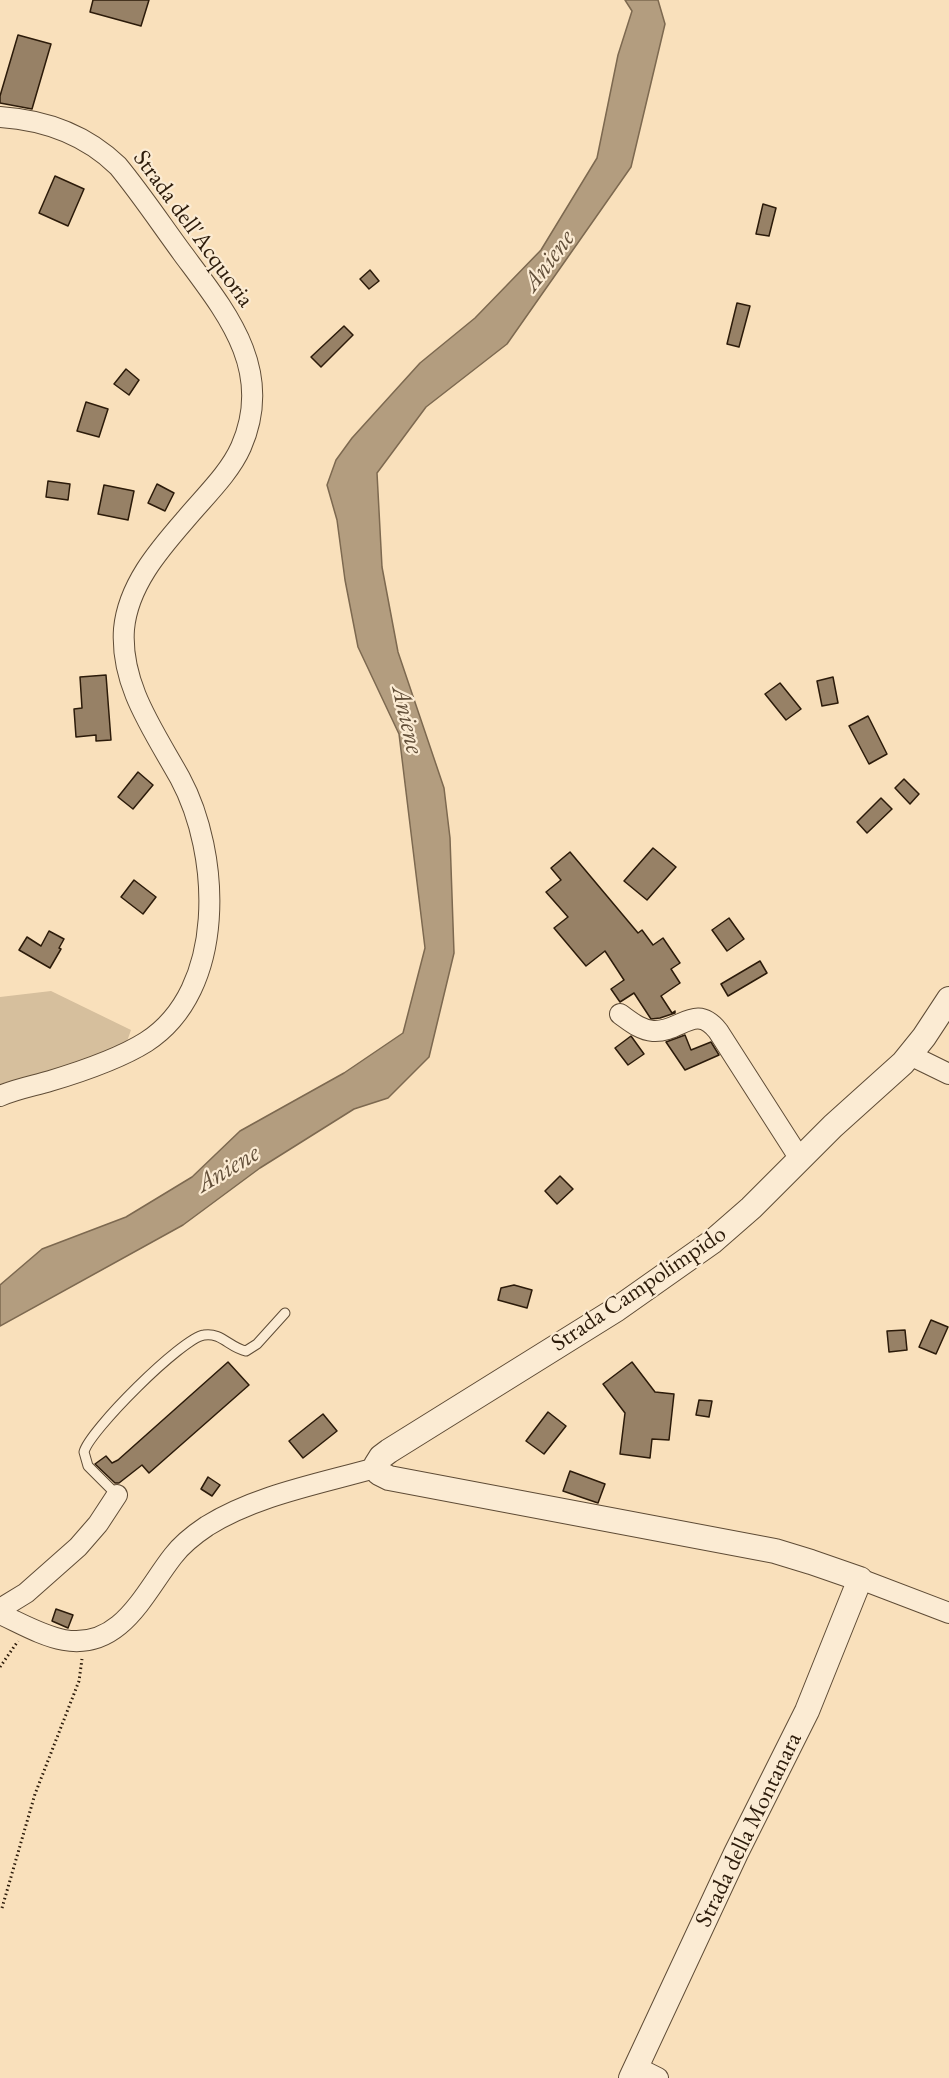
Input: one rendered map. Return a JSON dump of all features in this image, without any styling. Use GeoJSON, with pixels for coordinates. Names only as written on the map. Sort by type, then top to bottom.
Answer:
{"type":"FeatureCollection","features":[{"type":"Feature","properties":{"kind":"street","name":"Strada dell'Acquoria"},"geometry":{"type":"LineString","coordinates":[[0,117],[33,121],[64,130],[98,148],[118,165],[231,321],[248,363],[253,396],[248,425],[240,449],[228,468],[147,567],[132,599],[124,630],[128,671],[135,696],[182,781],[199,824],[204,852],[208,909],[208,929],[201,966],[181,1006],[166,1026],[144,1043],[75,1073],[0,1096]]}},
{"type":"Feature","properties":{"kind":"street","name":"Strada Campolimpido"},"geometry":{"type":"LineString","coordinates":[[375,1468],[381,1457],[389,1451],[617,1309],[688,1261],[744,1215],[910,1055],[949,999]]}},
{"type":"Feature","properties":{"kind":"street"},"geometry":{"type":"LineString","coordinates":[[620,1014],[639,1027],[653,1031],[664,1030],[695,1018],[711,1023],[800,1159]]}},
{"type":"Feature","properties":{"kind":"street"},"geometry":{"type":"LineString","coordinates":[[910,1055],[949,1074]]}},
{"type":"Feature","properties":{"kind":"street"},"geometry":{"type":"LineString","coordinates":[[0,1614],[59,1639],[78,1641],[106,1633],[128,1617],[141,1602],[174,1554],[193,1536],[207,1527],[271,1497],[375,1468],[388,1478],[775,1551],[949,1612]]}},
{"type":"Feature","properties":{"kind":"street"},"geometry":{"type":"LineString","coordinates":[[0,1609],[26,1593],[78,1547],[94,1530],[117,1496]]}},
{"type":"Feature","properties":{"kind":"street","name":"Strada della Montanara"},"geometry":{"type":"LineString","coordinates":[[634,2073],[736,1853],[807,1711],[860,1579]]}},
{"type":"Feature","properties":{"kind":"street"},"geometry":{"type":"LineString","coordinates":[[634,2073],[658,2078]]}},
{"type":"Feature","properties":{"kind":"lane"},"geometry":{"type":"LineString","coordinates":[[117,1496],[88,1466],[84,1452],[92,1437],[131,1394],[190,1340],[204,1335],[216,1335],[246,1351],[257,1344],[285,1313]]}},
{"type":"Feature","properties":{"kind":"path"},"geometry":{"type":"LineString","coordinates":[[0,1667],[28,1626]]}},
{"type":"Feature","properties":{"kind":"path"},"geometry":{"type":"LineString","coordinates":[[2,1908],[35,1794],[81,1675],[82,1662],[78,1641]]}},
{"type":"Feature","properties":{"kind":"shaded area"},"geometry":{"type":"Polygon","coordinates":[[[51,991],[131,1030],[124,1050],[0,1084],[0,997],[51,991]]]}},
{"type":"Feature","properties":{"kind":"water","name":"Aniene"},"geometry":{"type":"Polygon","coordinates":[[[625,0],[658,0],[665,24],[631,167],[507,344],[426,407],[377,473],[382,567],[398,652],[444,788],[450,838],[454,953],[429,1057],[388,1098],[354,1109],[260,1168],[183,1225],[0,1326],[0,1285],[42,1249],[126,1217],[192,1177],[240,1131],[344,1073],[403,1033],[425,948],[399,734],[358,647],[345,580],[337,520],[327,485],[336,460],[352,438],[420,363],[475,318],[541,250],[597,158],[618,55],[632,11],[625,0]]]}},
{"type":"Feature","properties":{"kind":"building"},"geometry":{"type":"Polygon","coordinates":[[[93,0],[149,0],[141,26],[90,12],[93,0]]]}},
{"type":"Feature","properties":{"kind":"building"},"geometry":{"type":"Polygon","coordinates":[[[18,35],[51,44],[32,109],[0,103],[18,35]]]}},
{"type":"Feature","properties":{"kind":"building"},"geometry":{"type":"Polygon","coordinates":[[[55,176],[84,189],[68,226],[39,213],[55,176]]]}},
{"type":"Feature","properties":{"kind":"building"},"geometry":{"type":"Polygon","coordinates":[[[763,204],[776,208],[769,236],[756,234],[763,204]]]}},
{"type":"Feature","properties":{"kind":"building"},"geometry":{"type":"Polygon","coordinates":[[[370,270],[379,281],[369,289],[360,279],[370,270]]]}},
{"type":"Feature","properties":{"kind":"building"},"geometry":{"type":"Polygon","coordinates":[[[737,303],[750,306],[739,347],[727,344],[737,303]]]}},
{"type":"Feature","properties":{"kind":"building"},"geometry":{"type":"Polygon","coordinates":[[[344,326],[353,335],[321,367],[311,357],[344,326]]]}},
{"type":"Feature","properties":{"kind":"building"},"geometry":{"type":"Polygon","coordinates":[[[126,369],[139,380],[129,395],[114,384],[126,369]]]}},
{"type":"Feature","properties":{"kind":"building"},"geometry":{"type":"Polygon","coordinates":[[[86,402],[108,409],[99,437],[77,431],[86,402]]]}},
{"type":"Feature","properties":{"kind":"building"},"geometry":{"type":"Polygon","coordinates":[[[48,481],[70,484],[68,500],[46,497],[48,481]]]}},
{"type":"Feature","properties":{"kind":"building"},"geometry":{"type":"Polygon","coordinates":[[[157,484],[174,493],[165,511],[148,503],[157,484]]]}},
{"type":"Feature","properties":{"kind":"building"},"geometry":{"type":"Polygon","coordinates":[[[104,485],[134,491],[128,520],[98,514],[104,485]]]}},
{"type":"Feature","properties":{"kind":"building"},"geometry":{"type":"Polygon","coordinates":[[[106,675],[111,740],[96,741],[96,735],[76,737],[74,709],[82,708],[80,677],[106,675]]]}},
{"type":"Feature","properties":{"kind":"building"},"geometry":{"type":"Polygon","coordinates":[[[833,677],[838,703],[822,706],[817,681],[833,677]]]}},
{"type":"Feature","properties":{"kind":"building"},"geometry":{"type":"Polygon","coordinates":[[[780,683],[801,709],[786,720],[765,694],[780,683]]]}},
{"type":"Feature","properties":{"kind":"building"},"geometry":{"type":"Polygon","coordinates":[[[868,716],[887,754],[869,764],[849,726],[868,716]]]}},
{"type":"Feature","properties":{"kind":"building"},"geometry":{"type":"Polygon","coordinates":[[[138,772],[153,785],[133,809],[118,797],[138,772]]]}},
{"type":"Feature","properties":{"kind":"building"},"geometry":{"type":"Polygon","coordinates":[[[904,779],[919,794],[910,804],[895,788],[904,779]]]}},
{"type":"Feature","properties":{"kind":"building"},"geometry":{"type":"Polygon","coordinates":[[[881,798],[892,809],[867,833],[857,822],[881,798]]]}},
{"type":"Feature","properties":{"kind":"building"},"geometry":{"type":"Polygon","coordinates":[[[653,848],[676,867],[647,900],[624,881],[653,848]]]}},
{"type":"Feature","properties":{"kind":"building"},"geometry":{"type":"Polygon","coordinates":[[[570,852],[638,933],[642,930],[653,945],[663,938],[680,963],[671,969],[680,983],[661,996],[672,1013],[675,1011],[675,1013],[651,1019],[634,993],[620,1002],[611,989],[624,980],[605,951],[586,966],[554,928],[568,917],[546,892],[561,880],[551,868],[570,852]]]}},
{"type":"Feature","properties":{"kind":"building"},"geometry":{"type":"Polygon","coordinates":[[[134,880],[156,897],[143,914],[121,897],[134,880]]]}},
{"type":"Feature","properties":{"kind":"building"},"geometry":{"type":"Polygon","coordinates":[[[729,918],[744,939],[727,951],[712,930],[729,918]]]}},
{"type":"Feature","properties":{"kind":"building"},"geometry":{"type":"Polygon","coordinates":[[[49,931],[64,939],[50,968],[19,950],[27,937],[41,946],[49,931]]]}},
{"type":"Feature","properties":{"kind":"building"},"geometry":{"type":"Polygon","coordinates":[[[760,961],[767,973],[728,996],[721,984],[760,961]]]}},
{"type":"Feature","properties":{"kind":"building"},"geometry":{"type":"Polygon","coordinates":[[[685,1035],[691,1050],[711,1042],[719,1055],[685,1070],[666,1042],[685,1035]]]}},
{"type":"Feature","properties":{"kind":"building"},"geometry":{"type":"Polygon","coordinates":[[[631,1036],[644,1054],[628,1065],[615,1048],[631,1036]]]}},
{"type":"Feature","properties":{"kind":"building"},"geometry":{"type":"Polygon","coordinates":[[[560,1176],[573,1189],[557,1204],[545,1191],[560,1176]]]}},
{"type":"Feature","properties":{"kind":"building"},"geometry":{"type":"Polygon","coordinates":[[[514,1285],[532,1290],[527,1308],[498,1300],[501,1288],[514,1285]]]}},
{"type":"Feature","properties":{"kind":"building"},"geometry":{"type":"Polygon","coordinates":[[[931,1320],[948,1327],[936,1354],[919,1347],[931,1320]]]}},
{"type":"Feature","properties":{"kind":"building"},"geometry":{"type":"Polygon","coordinates":[[[905,1330],[907,1350],[889,1352],[887,1331],[905,1330]]]}},
{"type":"Feature","properties":{"kind":"building"},"geometry":{"type":"Polygon","coordinates":[[[228,1362],[249,1385],[149,1473],[142,1465],[119,1483],[115,1483],[95,1464],[106,1456],[112,1463],[118,1460],[228,1362]]]}},
{"type":"Feature","properties":{"kind":"building"},"geometry":{"type":"Polygon","coordinates":[[[632,1362],[655,1392],[674,1394],[669,1440],[652,1439],[650,1458],[620,1454],[625,1413],[603,1384],[632,1362]]]}},
{"type":"Feature","properties":{"kind":"building"},"geometry":{"type":"Polygon","coordinates":[[[699,1400],[712,1401],[709,1417],[696,1415],[699,1400]]]}},
{"type":"Feature","properties":{"kind":"building"},"geometry":{"type":"Polygon","coordinates":[[[548,1412],[566,1426],[544,1454],[526,1441],[548,1412]]]}},
{"type":"Feature","properties":{"kind":"building"},"geometry":{"type":"Polygon","coordinates":[[[323,1414],[337,1431],[303,1458],[289,1441],[323,1414]]]}},
{"type":"Feature","properties":{"kind":"building"},"geometry":{"type":"Polygon","coordinates":[[[570,1471],[605,1484],[598,1503],[563,1491],[570,1471]]]}},
{"type":"Feature","properties":{"kind":"building"},"geometry":{"type":"Polygon","coordinates":[[[208,1477],[220,1485],[212,1496],[201,1489],[208,1477]]]}},
{"type":"Feature","properties":{"kind":"building"},"geometry":{"type":"Polygon","coordinates":[[[56,1609],[73,1615],[68,1628],[52,1621],[56,1609]]]}}]}
